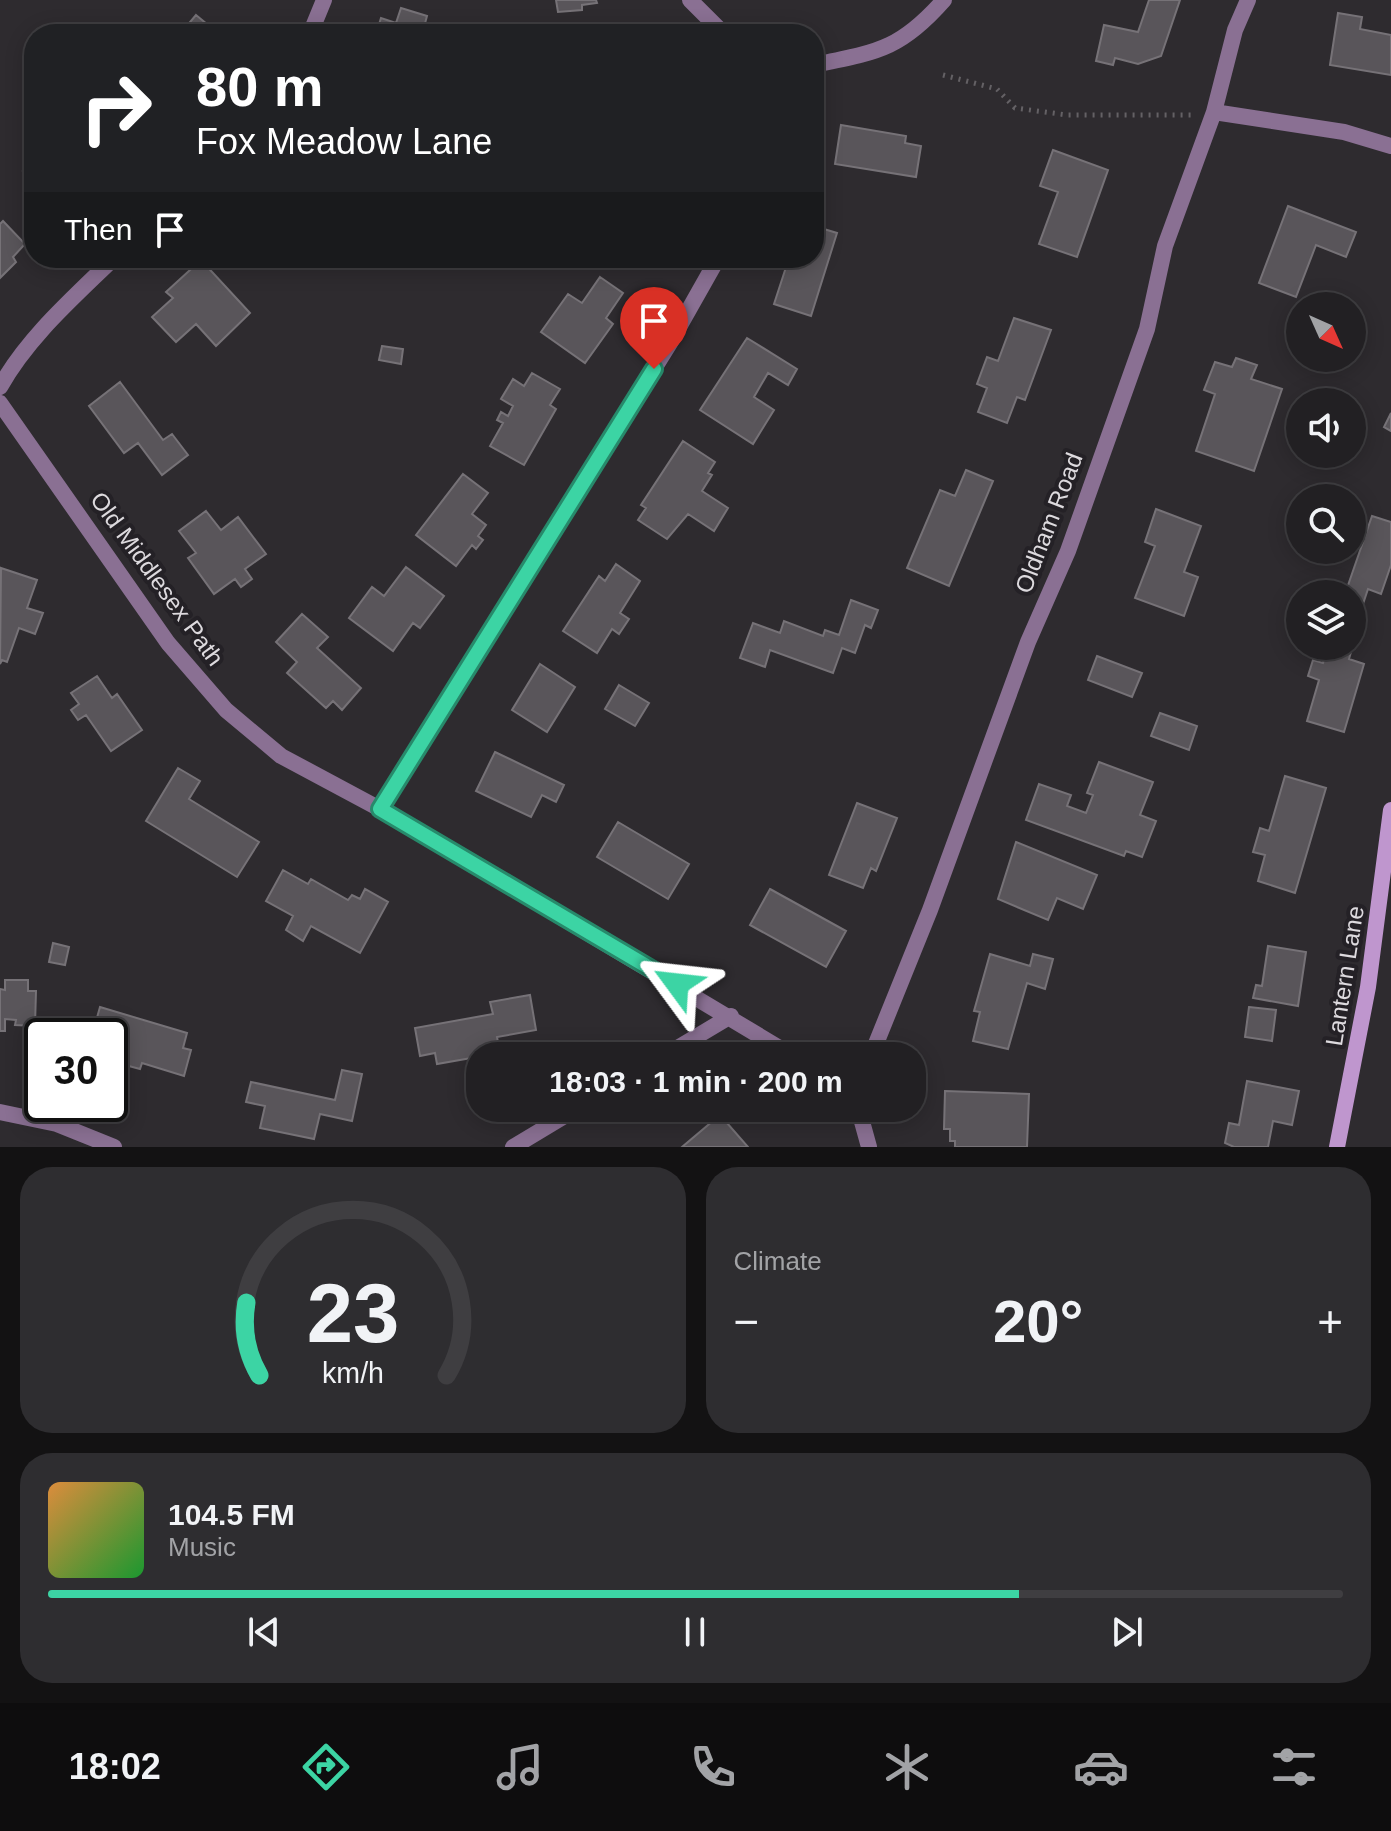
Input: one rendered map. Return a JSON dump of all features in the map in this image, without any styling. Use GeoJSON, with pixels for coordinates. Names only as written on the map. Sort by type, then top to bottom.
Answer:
{"type":"FeatureCollection","features":[{"type":"Feature","properties":{"kind":"street"},"geometry":{"type":"LineString","coordinates":[[314,24],[324,0]]}},
{"type":"Feature","properties":{"kind":"street"},"geometry":{"type":"LineString","coordinates":[[690,0],[714,24]]}},
{"type":"Feature","properties":{"kind":"street"},"geometry":{"type":"LineString","coordinates":[[824,63],[886,49],[918,29],[944,0]]}},
{"type":"Feature","properties":{"kind":"street","name":"Oldham Road"},"geometry":{"type":"LineString","coordinates":[[877,1042],[930,910],[1028,642],[1068,551],[1147,329],[1165,246],[1213,113],[1235,30],[1248,0]]}},
{"type":"Feature","properties":{"kind":"street"},"geometry":{"type":"LineString","coordinates":[[1213,113],[1344,132],[1391,146]]}},
{"type":"Feature","properties":{"kind":"street"},"geometry":{"type":"LineString","coordinates":[[0,387],[11,368],[51,320],[104,268]]}},
{"type":"Feature","properties":{"kind":"street"},"geometry":{"type":"LineString","coordinates":[[380,809],[662,356],[712,268]]}},
{"type":"Feature","properties":{"kind":"street","name":"Old Middlesex Path"},"geometry":{"type":"LineString","coordinates":[[0,403],[168,643],[226,710],[281,756],[380,809],[771,1042]]}},
{"type":"Feature","properties":{"kind":"street","name":"Lantern Lane"},"geometry":{"type":"LineString","coordinates":[[1337,1147],[1353,1079],[1386,893],[1391,810]]}},
{"type":"Feature","properties":{"kind":"street"},"geometry":{"type":"LineString","coordinates":[[687,1042],[731,1016]]}},
{"type":"Feature","properties":{"kind":"street"},"geometry":{"type":"LineString","coordinates":[[0,1112],[57,1124],[114,1147]]}},
{"type":"Feature","properties":{"kind":"street"},"geometry":{"type":"LineString","coordinates":[[513,1147],[555,1122]]}},
{"type":"Feature","properties":{"kind":"street"},"geometry":{"type":"LineString","coordinates":[[861,1122],[869,1147]]}},
{"type":"Feature","properties":{"kind":"path"},"geometry":{"type":"LineString","coordinates":[[943,75],[997,89],[1015,108],[1067,115],[1213,113]]}},
{"type":"Feature","properties":{"kind":"building"},"geometry":{"type":"Polygon","coordinates":[[[556,0],[596,0],[597,3],[582,5],[582,10],[558,12],[556,0]]]}},
{"type":"Feature","properties":{"kind":"building"},"geometry":{"type":"Polygon","coordinates":[[[1149,0],[1180,0],[1161,56],[1138,64],[1115,58],[1113,65],[1096,61],[1104,25],[1138,32],[1149,0]]]}},
{"type":"Feature","properties":{"kind":"building"},"geometry":{"type":"Polygon","coordinates":[[[401,8],[427,16],[425,24],[379,24],[381,18],[396,23],[401,8]]]}},
{"type":"Feature","properties":{"kind":"building"},"geometry":{"type":"Polygon","coordinates":[[[1338,13],[1362,17],[1360,29],[1391,35],[1391,75],[1330,65],[1338,13]]]}},
{"type":"Feature","properties":{"kind":"building"},"geometry":{"type":"Polygon","coordinates":[[[196,15],[207,24],[188,24],[196,15]]]}},
{"type":"Feature","properties":{"kind":"building"},"geometry":{"type":"Polygon","coordinates":[[[841,125],[906,136],[905,143],[921,146],[916,177],[835,164],[841,125]]]}},
{"type":"Feature","properties":{"kind":"building"},"geometry":{"type":"Polygon","coordinates":[[[1053,150],[1108,170],[1077,257],[1039,244],[1058,192],[1040,186],[1053,150]]]}},
{"type":"Feature","properties":{"kind":"building"},"geometry":{"type":"Polygon","coordinates":[[[1288,206],[1356,232],[1346,257],[1316,245],[1298,292],[1286,293],[1259,283],[1288,206]]]}},
{"type":"Feature","properties":{"kind":"building"},"geometry":{"type":"Polygon","coordinates":[[[3,221],[24,245],[13,257],[16,262],[0,278],[0,224],[3,221]]]}},
{"type":"Feature","properties":{"kind":"building"},"geometry":{"type":"Polygon","coordinates":[[[824,229],[837,233],[811,316],[774,304],[786,268],[824,268],[824,229]]]}},
{"type":"Feature","properties":{"kind":"building"},"geometry":{"type":"Polygon","coordinates":[[[192,268],[208,268],[250,313],[216,346],[196,324],[176,342],[152,317],[173,298],[166,292],[192,268]]]}},
{"type":"Feature","properties":{"kind":"building"},"geometry":{"type":"Polygon","coordinates":[[[600,277],[623,293],[606,318],[613,324],[585,363],[541,332],[568,294],[582,303],[600,277]]]}},
{"type":"Feature","properties":{"kind":"building"},"geometry":{"type":"Polygon","coordinates":[[[1014,318],[1051,330],[1025,400],[1017,397],[1007,423],[978,412],[987,388],[977,384],[987,357],[998,361],[1014,318]]]}},
{"type":"Feature","properties":{"kind":"building"},"geometry":{"type":"Polygon","coordinates":[[[747,338],[797,369],[788,385],[768,373],[754,397],[774,410],[753,444],[700,410],[747,338]]]}},
{"type":"Feature","properties":{"kind":"building"},"geometry":{"type":"Polygon","coordinates":[[[382,346],[403,349],[401,364],[379,360],[382,346]]]}},
{"type":"Feature","properties":{"kind":"building"},"geometry":{"type":"Polygon","coordinates":[[[1236,358],[1257,365],[1251,379],[1282,389],[1254,471],[1196,451],[1215,394],[1204,390],[1215,362],[1232,367],[1236,358]]]}},
{"type":"Feature","properties":{"kind":"building"},"geometry":{"type":"Polygon","coordinates":[[[532,373],[560,389],[550,405],[556,409],[524,465],[490,446],[503,423],[497,420],[501,412],[508,416],[513,406],[501,399],[513,379],[524,386],[532,373]]]}},
{"type":"Feature","properties":{"kind":"building"},"geometry":{"type":"Polygon","coordinates":[[[120,382],[163,440],[172,434],[188,455],[162,475],[138,443],[124,453],[89,406],[120,382]]]}},
{"type":"Feature","properties":{"kind":"building"},"geometry":{"type":"Polygon","coordinates":[[[1391,413],[1391,431],[1384,427],[1391,413]]]}},
{"type":"Feature","properties":{"kind":"building"},"geometry":{"type":"Polygon","coordinates":[[[683,441],[715,462],[708,473],[712,475],[702,491],[728,508],[714,531],[688,514],[667,539],[638,520],[646,508],[641,505],[683,441]]]}},
{"type":"Feature","properties":{"kind":"building"},"geometry":{"type":"Polygon","coordinates":[[[966,470],[993,481],[949,586],[907,568],[940,490],[955,496],[966,470]]]}},
{"type":"Feature","properties":{"kind":"building"},"geometry":{"type":"Polygon","coordinates":[[[463,474],[488,493],[472,514],[486,525],[478,536],[483,540],[476,549],[472,545],[456,566],[416,535],[463,474]]]}},
{"type":"Feature","properties":{"kind":"building"},"geometry":{"type":"Polygon","coordinates":[[[1156,509],[1201,526],[1184,572],[1198,577],[1184,616],[1135,598],[1155,546],[1145,542],[1156,509]]]}},
{"type":"Feature","properties":{"kind":"building"},"geometry":{"type":"Polygon","coordinates":[[[206,511],[221,530],[238,517],[266,554],[245,569],[252,579],[241,587],[235,579],[214,594],[188,558],[196,553],[179,531],[206,511]]]}},
{"type":"Feature","properties":{"kind":"building"},"geometry":{"type":"Polygon","coordinates":[[[1372,516],[1391,522],[1391,565],[1381,594],[1368,589],[1366,595],[1366,580],[1350,580],[1355,564],[1366,564],[1366,533],[1372,516]]]}},
{"type":"Feature","properties":{"kind":"building"},"geometry":{"type":"Polygon","coordinates":[[[616,564],[640,581],[620,613],[629,619],[619,634],[612,629],[597,653],[563,631],[599,576],[605,581],[616,564]]]}},
{"type":"Feature","properties":{"kind":"building"},"geometry":{"type":"Polygon","coordinates":[[[406,567],[444,596],[420,628],[413,623],[393,651],[349,618],[372,587],[384,596],[406,567]]]}},
{"type":"Feature","properties":{"kind":"building"},"geometry":{"type":"Polygon","coordinates":[[[1,568],[37,580],[27,608],[43,613],[35,634],[19,628],[7,662],[2,660],[0,664],[1,568]]]}},
{"type":"Feature","properties":{"kind":"building"},"geometry":{"type":"Polygon","coordinates":[[[851,600],[878,610],[871,628],[865,625],[855,653],[842,648],[833,673],[770,650],[765,667],[740,658],[753,623],[780,633],[784,621],[823,636],[825,630],[839,635],[851,600]]]}},
{"type":"Feature","properties":{"kind":"building"},"geometry":{"type":"Polygon","coordinates":[[[302,614],[328,637],[317,648],[361,688],[342,710],[333,701],[326,708],[287,673],[297,662],[276,642],[302,614]]]}},
{"type":"Feature","properties":{"kind":"building"},"geometry":{"type":"Polygon","coordinates":[[[1097,656],[1142,673],[1132,697],[1088,680],[1097,656]]]}},
{"type":"Feature","properties":{"kind":"building"},"geometry":{"type":"Polygon","coordinates":[[[1313,660],[1323,663],[1324,660],[1352,660],[1364,664],[1344,732],[1307,721],[1319,680],[1308,676],[1313,660]]]}},
{"type":"Feature","properties":{"kind":"building"},"geometry":{"type":"Polygon","coordinates":[[[540,664],[575,687],[547,732],[512,710],[540,664]]]}},
{"type":"Feature","properties":{"kind":"building"},"geometry":{"type":"Polygon","coordinates":[[[97,676],[112,698],[117,694],[142,730],[111,751],[86,715],[78,720],[71,710],[79,704],[71,693],[97,676]]]}},
{"type":"Feature","properties":{"kind":"building"},"geometry":{"type":"Polygon","coordinates":[[[619,685],[649,703],[635,726],[605,709],[619,685]]]}},
{"type":"Feature","properties":{"kind":"building"},"geometry":{"type":"Polygon","coordinates":[[[1160,713],[1197,726],[1189,750],[1151,736],[1160,713]]]}},
{"type":"Feature","properties":{"kind":"building"},"geometry":{"type":"Polygon","coordinates":[[[495,752],[564,785],[556,802],[542,795],[531,817],[476,791],[495,752]]]}},
{"type":"Feature","properties":{"kind":"building"},"geometry":{"type":"Polygon","coordinates":[[[1099,762],[1153,782],[1140,815],[1156,821],[1142,857],[1126,851],[1124,856],[1026,820],[1039,784],[1071,795],[1067,806],[1086,813],[1093,795],[1087,793],[1099,762]]]}},
{"type":"Feature","properties":{"kind":"building"},"geometry":{"type":"Polygon","coordinates":[[[178,768],[200,781],[189,799],[259,842],[237,877],[146,821],[178,768]]]}},
{"type":"Feature","properties":{"kind":"building"},"geometry":{"type":"Polygon","coordinates":[[[1285,776],[1326,788],[1295,893],[1258,881],[1265,855],[1253,852],[1260,828],[1269,831],[1285,776]]]}},
{"type":"Feature","properties":{"kind":"building"},"geometry":{"type":"Polygon","coordinates":[[[857,803],[897,818],[876,871],[871,868],[863,888],[829,875],[857,803]]]}},
{"type":"Feature","properties":{"kind":"building"},"geometry":{"type":"Polygon","coordinates":[[[618,822],[689,864],[668,899],[597,857],[618,822]]]}},
{"type":"Feature","properties":{"kind":"building"},"geometry":{"type":"Polygon","coordinates":[[[1016,842],[1097,875],[1083,909],[1057,898],[1048,920],[998,899],[1016,842]]]}},
{"type":"Feature","properties":{"kind":"building"},"geometry":{"type":"Polygon","coordinates":[[[283,870],[308,884],[311,879],[348,900],[352,895],[360,899],[365,889],[388,902],[360,953],[311,926],[303,941],[286,930],[293,916],[266,901],[283,870]]]}},
{"type":"Feature","properties":{"kind":"building"},"geometry":{"type":"Polygon","coordinates":[[[770,889],[846,931],[826,967],[750,925],[770,889]]]}},
{"type":"Feature","properties":{"kind":"building"},"geometry":{"type":"Polygon","coordinates":[[[53,943],[69,947],[65,965],[49,962],[53,943]]]}},
{"type":"Feature","properties":{"kind":"building"},"geometry":{"type":"Polygon","coordinates":[[[1268,946],[1306,952],[1298,1006],[1253,998],[1256,985],[1262,986],[1268,946]]]}},
{"type":"Feature","properties":{"kind":"building"},"geometry":{"type":"Polygon","coordinates":[[[990,954],[1030,966],[1033,954],[1053,959],[1045,989],[1027,983],[1008,1049],[973,1041],[980,1012],[974,1011],[990,954]]]}},
{"type":"Feature","properties":{"kind":"building"},"geometry":{"type":"Polygon","coordinates":[[[5,980],[28,980],[28,991],[36,991],[35,1018],[24,1018],[24,1025],[15,1025],[16,1020],[5,1019],[5,1031],[0,1031],[0,989],[5,990],[5,980]]]}},
{"type":"Feature","properties":{"kind":"building"},"geometry":{"type":"Polygon","coordinates":[[[530,995],[536,1030],[497,1037],[498,1042],[466,1042],[466,1059],[437,1064],[435,1053],[420,1056],[415,1028],[493,1014],[490,1002],[530,995]]]}},
{"type":"Feature","properties":{"kind":"building"},"geometry":{"type":"Polygon","coordinates":[[[100,1007],[187,1033],[183,1048],[191,1050],[184,1076],[142,1063],[140,1069],[128,1066],[128,1018],[97,1018],[100,1007]]]}},
{"type":"Feature","properties":{"kind":"building"},"geometry":{"type":"Polygon","coordinates":[[[1249,1007],[1276,1010],[1272,1041],[1245,1037],[1249,1007]]]}},
{"type":"Feature","properties":{"kind":"building"},"geometry":{"type":"Polygon","coordinates":[[[342,1070],[362,1074],[352,1121],[320,1114],[314,1139],[260,1128],[265,1106],[246,1102],[251,1082],[335,1100],[342,1070]]]}},
{"type":"Feature","properties":{"kind":"building"},"geometry":{"type":"Polygon","coordinates":[[[1247,1081],[1299,1091],[1292,1125],[1273,1121],[1268,1147],[1234,1147],[1225,1143],[1229,1123],[1239,1125],[1247,1081]]]}},
{"type":"Feature","properties":{"kind":"building"},"geometry":{"type":"Polygon","coordinates":[[[945,1091],[1029,1094],[1027,1147],[955,1147],[955,1141],[950,1141],[950,1129],[944,1129],[945,1091]]]}},
{"type":"Feature","properties":{"kind":"building"},"geometry":{"type":"Polygon","coordinates":[[[712,1122],[726,1122],[748,1147],[682,1147],[712,1122]]]}},
{"type":"Feature","properties":{"kind":"route"},"geometry":{"type":"LineString","coordinates":[[654,369],[380,809],[677,984]]}}]}
